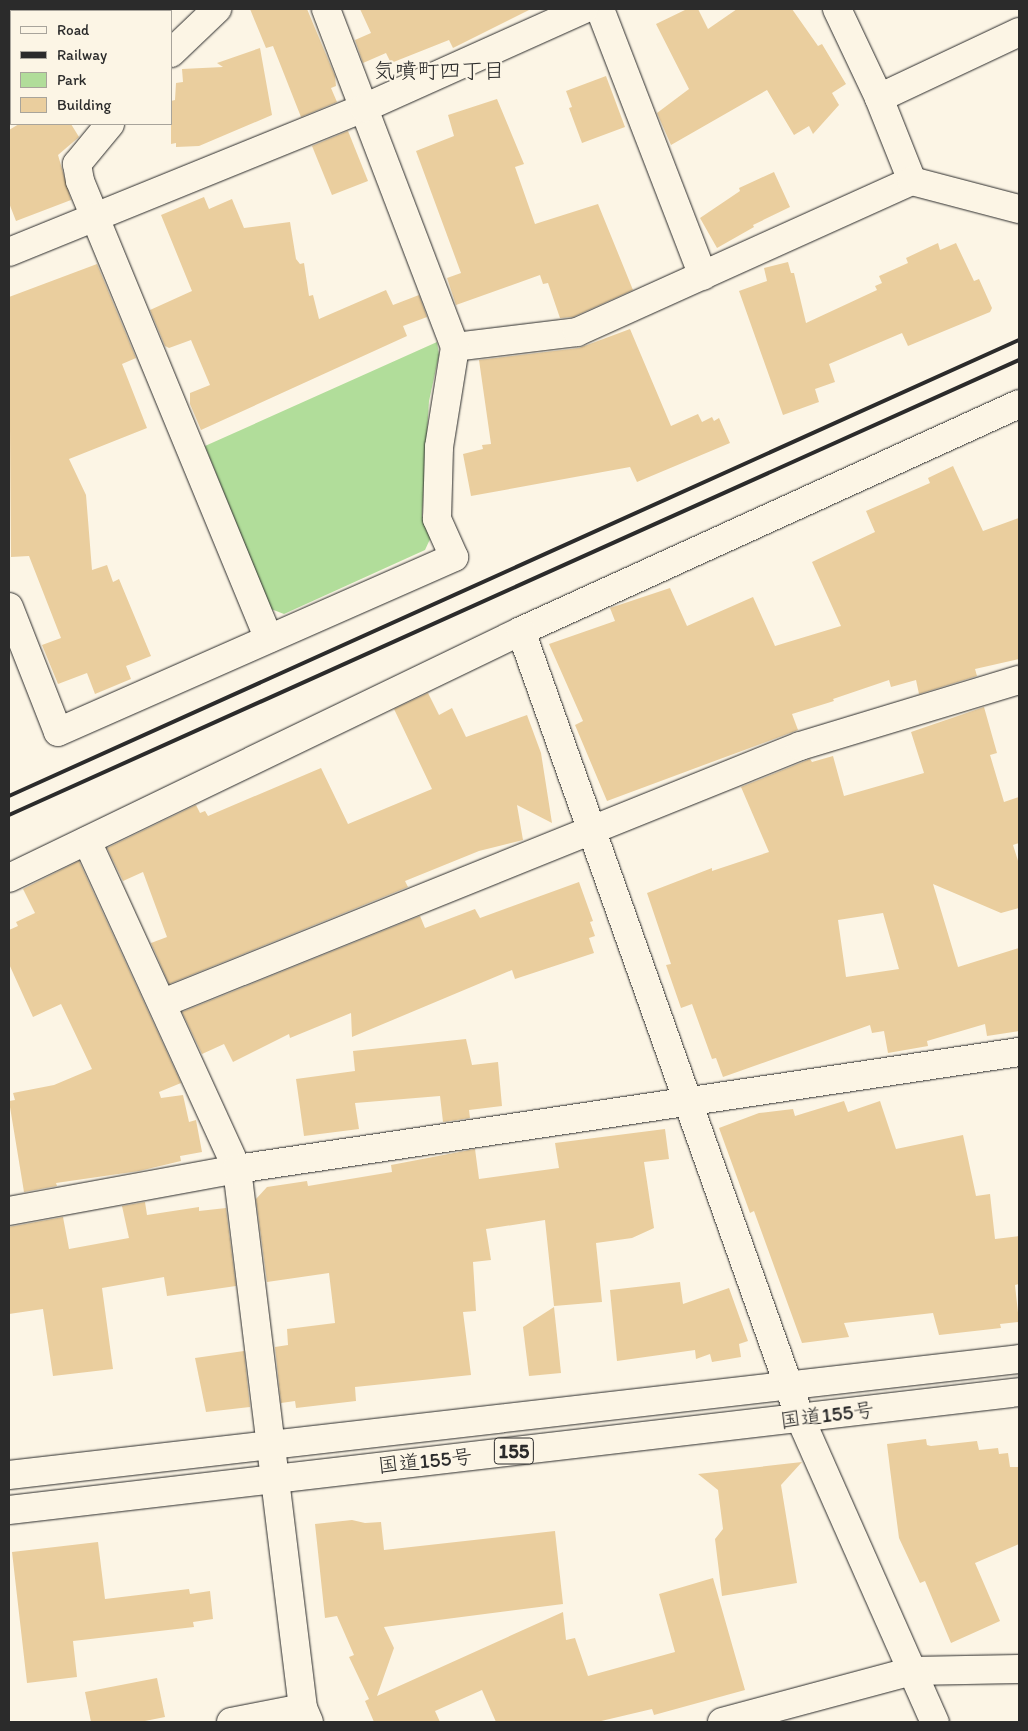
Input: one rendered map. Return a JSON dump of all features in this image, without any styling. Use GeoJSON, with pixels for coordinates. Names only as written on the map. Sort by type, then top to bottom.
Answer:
{"type":"FeatureCollection","features":[{"type":"Feature","properties":{"kind":"main road"},"geometry":{"type":"LineString","coordinates":[[172,52],[217,9]]}},
{"type":"Feature","properties":{"kind":"main road"},"geometry":{"type":"LineString","coordinates":[[9,607],[58,732],[454,557],[437,519],[439,446],[455,346],[326,9]]}},
{"type":"Feature","properties":{"kind":"main road"},"geometry":{"type":"LineString","coordinates":[[9,252],[364,108],[584,9]]}},
{"type":"Feature","properties":{"kind":"main road"},"geometry":{"type":"LineString","coordinates":[[600,9],[703,276]]}},
{"type":"Feature","properties":{"kind":"main road"},"geometry":{"type":"LineString","coordinates":[[837,9],[879,98],[912,181]]}},
{"type":"Feature","properties":{"kind":"main road"},"geometry":{"type":"LineString","coordinates":[[879,98],[1019,32]]}},
{"type":"Feature","properties":{"kind":"main road"},"geometry":{"type":"LineString","coordinates":[[109,125],[77,164],[80,181],[269,639]]}},
{"type":"Feature","properties":{"kind":"main road"},"geometry":{"type":"LineString","coordinates":[[455,346],[577,332],[912,181],[1019,208]]}},
{"type":"Feature","properties":{"kind":"main road"},"geometry":{"type":"LineString","coordinates":[[9,878],[521,631],[1019,407]]}},
{"type":"Feature","properties":{"kind":"main road"},"geometry":{"type":"LineString","coordinates":[[521,631],[590,832],[690,1103],[800,1418],[935,1722]]}},
{"type":"Feature","properties":{"kind":"main road"},"geometry":{"type":"LineString","coordinates":[[163,1002],[800,746],[1019,680]]}},
{"type":"Feature","properties":{"kind":"main road"},"geometry":{"type":"LineString","coordinates":[[87,841],[163,1002],[237,1169],[306,1715],[231,1722]]}},
{"type":"Feature","properties":{"kind":"main road"},"geometry":{"type":"LineString","coordinates":[[9,1212],[237,1169],[690,1103],[1019,1052]]}},
{"type":"Feature","properties":{"kind":"main road","name":"国道155号"},"geometry":{"type":"LineString","coordinates":[[9,1475],[272,1442],[789,1387],[1019,1359]]}},
{"type":"Feature","properties":{"kind":"main road","name":"国道155号"},"geometry":{"type":"LineString","coordinates":[[9,1510],[277,1477],[1019,1392]]}},
{"type":"Feature","properties":{"kind":"main road"},"geometry":{"type":"LineString","coordinates":[[722,1722],[912,1671],[1019,1669]]}},
{"type":"Feature","properties":{"kind":"green space"},"geometry":{"type":"Polygon","coordinates":[[[437,342],[439,355],[429,401],[422,516],[431,537],[425,550],[284,614],[271,609],[205,446],[437,342]]]}},
{"type":"Feature","properties":{"kind":"building"},"geometry":{"type":"Polygon","coordinates":[[[250,9],[307,9],[335,76],[336,86],[331,88],[337,102],[301,117],[273,46],[266,48],[250,9]]]}},
{"type":"Feature","properties":{"kind":"building"},"geometry":{"type":"Polygon","coordinates":[[[360,9],[531,9],[453,48],[449,40],[391,63],[386,53],[363,63],[355,40],[371,33],[360,9]]]}},
{"type":"Feature","properties":{"kind":"building"},"geometry":{"type":"Polygon","coordinates":[[[687,9],[698,9],[708,29],[737,9],[792,9],[818,46],[822,44],[846,84],[832,93],[839,105],[813,134],[809,126],[794,135],[767,90],[671,145],[657,113],[689,89],[656,24],[687,9]]]}},
{"type":"Feature","properties":{"kind":"building"},"geometry":{"type":"Polygon","coordinates":[[[260,48],[272,115],[199,146],[176,147],[176,143],[171,144],[172,101],[175,100],[176,83],[183,82],[182,69],[223,67],[217,63],[260,48]]]}},
{"type":"Feature","properties":{"kind":"building"},"geometry":{"type":"Polygon","coordinates":[[[606,76],[625,127],[582,143],[569,108],[572,107],[566,91],[606,76]]]}},
{"type":"Feature","properties":{"kind":"building"},"geometry":{"type":"Polygon","coordinates":[[[497,99],[524,164],[515,167],[535,224],[598,204],[633,290],[573,317],[560,318],[548,283],[543,284],[540,275],[456,305],[447,278],[461,273],[416,151],[454,136],[448,115],[497,99]]]}},
{"type":"Feature","properties":{"kind":"building"},"geometry":{"type":"Polygon","coordinates":[[[17,125],[72,125],[79,137],[58,155],[71,200],[16,221],[9,203],[9,130],[17,125]]]}},
{"type":"Feature","properties":{"kind":"building"},"geometry":{"type":"Polygon","coordinates":[[[348,131],[368,181],[332,195],[312,146],[348,131]]]}},
{"type":"Feature","properties":{"kind":"building"},"geometry":{"type":"Polygon","coordinates":[[[774,172],[790,207],[753,225],[754,227],[717,248],[700,218],[740,191],[739,188],[774,172]]]}},
{"type":"Feature","properties":{"kind":"building"},"geometry":{"type":"Polygon","coordinates":[[[204,197],[209,209],[232,199],[244,228],[290,222],[296,259],[300,264],[304,263],[309,296],[313,295],[319,319],[386,290],[393,305],[419,295],[427,317],[403,326],[407,336],[201,430],[190,404],[190,393],[210,385],[191,340],[169,348],[165,346],[150,310],[192,291],[161,215],[204,197]]]}},
{"type":"Feature","properties":{"kind":"building"},"geometry":{"type":"Polygon","coordinates":[[[938,243],[940,250],[956,243],[974,281],[979,279],[992,308],[990,312],[908,346],[902,333],[829,364],[835,382],[815,389],[819,402],[783,415],[739,291],[767,281],[764,268],[788,262],[791,273],[794,273],[806,323],[877,290],[875,286],[882,283],[879,276],[908,263],[906,258],[938,243]]]}},
{"type":"Feature","properties":{"kind":"building"},"geometry":{"type":"Polygon","coordinates":[[[97,264],[136,358],[122,364],[147,428],[69,459],[86,495],[92,570],[107,565],[113,582],[119,579],[151,656],[126,666],[131,679],[95,694],[87,673],[58,684],[42,645],[61,638],[29,556],[11,557],[9,297],[97,264]]]}},
{"type":"Feature","properties":{"kind":"building"},"geometry":{"type":"Polygon","coordinates":[[[630,329],[671,426],[698,414],[702,422],[712,417],[714,421],[719,418],[730,443],[637,482],[630,467],[471,496],[463,454],[483,449],[482,445],[491,444],[479,360],[579,348],[630,329]]]}},
{"type":"Feature","properties":{"kind":"building"},"geometry":{"type":"Polygon","coordinates":[[[953,466],[983,531],[1019,518],[1019,659],[975,669],[977,676],[919,694],[916,680],[891,687],[889,680],[833,699],[834,701],[792,714],[798,730],[607,801],[575,725],[583,721],[549,644],[615,621],[610,608],[670,588],[687,626],[753,597],[775,646],[841,626],[812,562],[875,532],[866,511],[930,483],[928,478],[953,466]]]}},
{"type":"Feature","properties":{"kind":"building"},"geometry":{"type":"Polygon","coordinates":[[[428,693],[439,715],[452,708],[466,737],[527,715],[541,753],[552,823],[517,805],[523,840],[479,851],[405,881],[408,887],[169,984],[151,943],[167,937],[143,872],[123,881],[107,848],[196,805],[200,813],[205,811],[208,816],[321,768],[348,824],[432,789],[394,709],[428,693]]]}},
{"type":"Feature","properties":{"kind":"building"},"geometry":{"type":"Polygon","coordinates":[[[984,707],[997,753],[990,755],[1004,802],[1019,797],[1019,843],[1013,845],[1019,864],[1019,908],[1001,913],[933,884],[958,967],[1019,948],[1019,1031],[987,1036],[985,1024],[927,1041],[928,1046],[888,1053],[884,1031],[872,1033],[870,1025],[723,1077],[716,1058],[712,1059],[692,1004],[681,1008],[666,965],[671,964],[647,893],[712,868],[712,871],[769,852],[741,787],[810,759],[812,762],[833,756],[844,796],[924,773],[911,732],[984,707]],[[883,913],[838,920],[846,977],[899,969],[883,913]]]}},
{"type":"Feature","properties":{"kind":"building"},"geometry":{"type":"Polygon","coordinates":[[[79,861],[181,1083],[159,1092],[161,1098],[183,1095],[189,1122],[196,1120],[202,1152],[180,1156],[181,1161],[139,1171],[56,1183],[57,1186],[24,1192],[9,1101],[15,1100],[13,1093],[54,1085],[92,1069],[61,1004],[33,1017],[9,964],[9,930],[18,926],[16,922],[35,913],[23,889],[79,861]]]}},
{"type":"Feature","properties":{"kind":"building"},"geometry":{"type":"Polygon","coordinates":[[[579,882],[593,921],[590,922],[595,936],[589,938],[594,953],[515,979],[512,970],[352,1037],[351,1013],[290,1038],[289,1034],[233,1062],[224,1044],[202,1054],[182,1012],[420,916],[425,928],[475,909],[480,918],[579,882]]]}},
{"type":"Feature","properties":{"kind":"building"},"geometry":{"type":"Polygon","coordinates":[[[466,1039],[472,1065],[498,1062],[502,1106],[469,1110],[470,1118],[443,1122],[440,1096],[355,1103],[359,1129],[304,1136],[296,1079],[355,1071],[353,1051],[466,1039]]]}},
{"type":"Feature","properties":{"kind":"building"},"geometry":{"type":"Polygon","coordinates":[[[844,1101],[848,1112],[880,1101],[896,1149],[963,1135],[976,1196],[990,1194],[995,1239],[1019,1236],[1019,1284],[1015,1285],[1019,1322],[1000,1324],[1001,1328],[939,1335],[933,1313],[844,1323],[849,1337],[802,1343],[754,1211],[750,1213],[719,1128],[759,1113],[793,1109],[795,1116],[844,1101]]]}},
{"type":"Feature","properties":{"kind":"building"},"geometry":{"type":"Polygon","coordinates":[[[665,1129],[669,1159],[644,1162],[654,1228],[632,1238],[596,1243],[602,1302],[554,1306],[545,1220],[486,1229],[491,1260],[473,1262],[476,1311],[463,1312],[471,1375],[355,1387],[356,1401],[296,1408],[295,1401],[281,1403],[275,1347],[288,1345],[287,1329],[335,1323],[329,1273],[267,1282],[256,1199],[267,1187],[307,1181],[308,1186],[392,1172],[391,1165],[475,1149],[479,1179],[559,1168],[555,1143],[665,1129]]]}},
{"type":"Feature","properties":{"kind":"building"},"geometry":{"type":"Polygon","coordinates":[[[145,1202],[147,1215],[199,1207],[199,1211],[226,1208],[236,1286],[167,1296],[164,1277],[102,1288],[113,1369],[53,1376],[43,1309],[9,1314],[9,1227],[63,1217],[69,1249],[129,1238],[122,1206],[145,1202]]]}},
{"type":"Feature","properties":{"kind":"building"},"geometry":{"type":"Polygon","coordinates":[[[680,1282],[683,1304],[729,1288],[748,1341],[739,1344],[741,1357],[712,1362],[710,1354],[696,1359],[695,1350],[617,1361],[610,1290],[680,1282]]]}},
{"type":"Feature","properties":{"kind":"building"},"geometry":{"type":"Polygon","coordinates":[[[554,1307],[561,1373],[529,1376],[523,1327],[554,1307]]]}},
{"type":"Feature","properties":{"kind":"building"},"geometry":{"type":"Polygon","coordinates":[[[244,1351],[250,1407],[206,1412],[195,1358],[244,1351]]]}},
{"type":"Feature","properties":{"kind":"building"},"geometry":{"type":"Polygon","coordinates":[[[926,1439],[927,1445],[931,1446],[977,1441],[979,1450],[998,1448],[999,1454],[1008,1453],[1010,1467],[1019,1467],[1019,1544],[975,1563],[1000,1621],[951,1643],[925,1581],[920,1583],[899,1538],[890,1469],[887,1444],[926,1439]]]}},
{"type":"Feature","properties":{"kind":"building"},"geometry":{"type":"Polygon","coordinates":[[[802,1462],[781,1485],[797,1583],[722,1596],[715,1539],[723,1529],[718,1490],[698,1474],[802,1462]]]}},
{"type":"Feature","properties":{"kind":"building"},"geometry":{"type":"Polygon","coordinates":[[[352,1520],[365,1523],[381,1522],[384,1550],[555,1531],[563,1604],[384,1627],[394,1648],[377,1696],[563,1612],[566,1640],[575,1638],[588,1676],[675,1652],[659,1594],[713,1578],[745,1690],[654,1715],[652,1709],[597,1722],[496,1722],[482,1690],[435,1711],[440,1722],[374,1722],[365,1701],[369,1699],[349,1657],[354,1655],[337,1616],[325,1618],[315,1524],[352,1520]]]}},
{"type":"Feature","properties":{"kind":"building"},"geometry":{"type":"Polygon","coordinates":[[[98,1542],[105,1599],[189,1589],[190,1594],[210,1591],[213,1619],[193,1622],[194,1627],[73,1641],[77,1677],[27,1683],[12,1552],[98,1542]]]}},
{"type":"Feature","properties":{"kind":"building"},"geometry":{"type":"Polygon","coordinates":[[[157,1678],[165,1717],[140,1722],[91,1722],[85,1692],[157,1678]]]}},
{"type":"Feature","properties":{"kind":"railway"},"geometry":{"type":"LineString","coordinates":[[9,796],[1019,340]]}},
{"type":"Feature","properties":{"kind":"railway"},"geometry":{"type":"LineString","coordinates":[[9,815],[1019,360]]}},
{"type":"Feature","properties":{"kind":"district","name":"気噴町四丁目"},"geometry":{"type":"Point","coordinates":[439,71]}}]}
